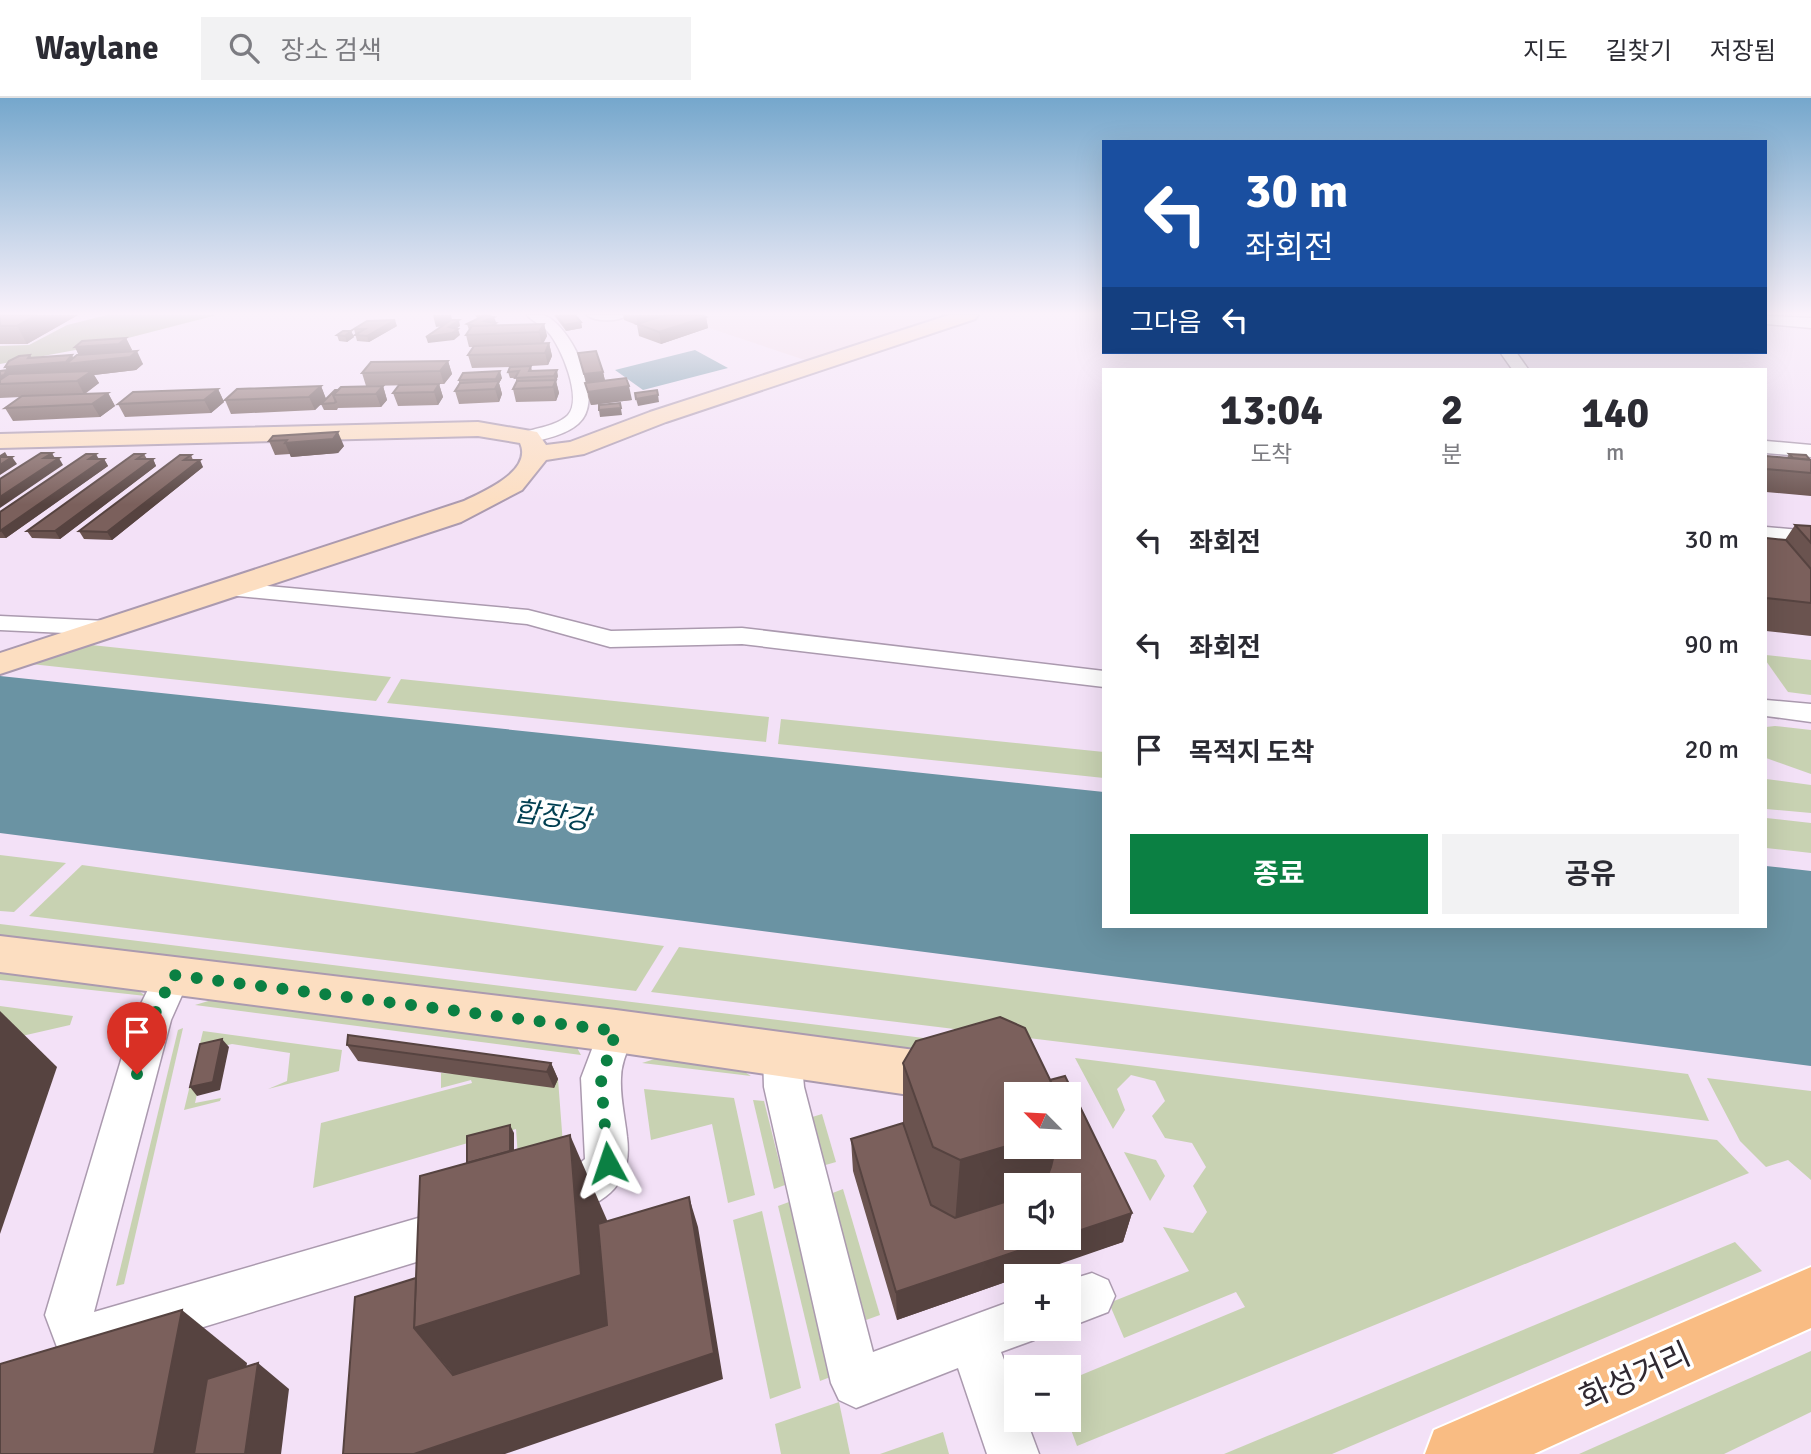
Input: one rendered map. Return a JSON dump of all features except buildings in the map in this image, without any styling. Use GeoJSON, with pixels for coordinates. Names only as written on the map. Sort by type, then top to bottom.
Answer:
{"type":"FeatureCollection","features":[{"type":"Feature","properties":{"kind":"main road","name":"화성거리"},"geometry":{"type":"LineString","coordinates":[[1458,1454],[1811,1297]]}},
{"type":"Feature","properties":{"kind":"street"},"geometry":{"type":"LineString","coordinates":[[532,446],[576,418],[582,407],[582,393],[577,378]]}},
{"type":"Feature","properties":{"kind":"street"},"geometry":{"type":"LineString","coordinates":[[0,441],[478,429],[532,446],[575,449],[670,413],[776,378]]}},
{"type":"Feature","properties":{"kind":"street"},"geometry":{"type":"LineString","coordinates":[[0,664],[432,522],[482,501],[517,481],[531,467],[532,446]]}},
{"type":"Feature","properties":{"kind":"street"},"geometry":{"type":"LineString","coordinates":[[1767,447],[1811,451]]}},
{"type":"Feature","properties":{"kind":"street"},"geometry":{"type":"LineString","coordinates":[[1767,534],[1811,538]]}},
{"type":"Feature","properties":{"kind":"street"},"geometry":{"type":"LineString","coordinates":[[225,589],[528,617],[610,639],[742,636],[1102,679]]}},
{"type":"Feature","properties":{"kind":"street"},"geometry":{"type":"LineString","coordinates":[[0,623],[108,628]]}},
{"type":"Feature","properties":{"kind":"street"},"geometry":{"type":"LineString","coordinates":[[1767,708],[1811,713]]}},
{"type":"Feature","properties":{"kind":"street"},"geometry":{"type":"LineString","coordinates":[[0,954],[616,1031],[937,1076]]}},
{"type":"Feature","properties":{"kind":"street"},"geometry":{"type":"LineString","coordinates":[[173,975],[152,1020],[69,1315],[74,1330],[95,1336],[579,1193],[598,1181],[608,1163],[601,1079],[616,1031]]}},
{"type":"Feature","properties":{"kind":"street"},"geometry":{"type":"LineString","coordinates":[[782,1055],[785,1087],[856,1382],[1004,1327]]}},
{"type":"Feature","properties":{"kind":"street"},"geometry":{"type":"LineString","coordinates":[[972,1338],[1013,1454]]}},
{"type":"Feature","properties":{"kind":"green space"},"geometry":{"type":"Polygon","coordinates":[[[82,644],[391,677],[376,701],[31,664],[82,644]]]}},
{"type":"Feature","properties":{"kind":"green space"},"geometry":{"type":"Polygon","coordinates":[[[1767,655],[1811,660],[1811,695],[1788,692],[1767,662],[1767,655]]]}},
{"type":"Feature","properties":{"kind":"green space"},"geometry":{"type":"Polygon","coordinates":[[[401,679],[769,717],[766,742],[387,703],[401,679]]]}},
{"type":"Feature","properties":{"kind":"green space"},"geometry":{"type":"Polygon","coordinates":[[[781,719],[1102,752],[1102,778],[778,744],[781,719]]]}},
{"type":"Feature","properties":{"kind":"green space"},"geometry":{"type":"Polygon","coordinates":[[[1767,727],[1811,730],[1811,774],[1767,758],[1767,727]]]}},
{"type":"Feature","properties":{"kind":"green space"},"geometry":{"type":"Polygon","coordinates":[[[1767,779],[1811,785],[1811,813],[1767,809],[1767,779]]]}},
{"type":"Feature","properties":{"kind":"green space"},"geometry":{"type":"Polygon","coordinates":[[[1767,818],[1811,823],[1811,853],[1767,848],[1767,818]]]}},
{"type":"Feature","properties":{"kind":"green space"},"geometry":{"type":"Polygon","coordinates":[[[0,855],[66,863],[14,912],[0,911],[0,855]]]}},
{"type":"Feature","properties":{"kind":"green space"},"geometry":{"type":"Polygon","coordinates":[[[82,865],[664,946],[636,991],[29,916],[82,865]]]}},
{"type":"Feature","properties":{"kind":"green space"},"geometry":{"type":"Polygon","coordinates":[[[0,924],[940,1040],[937,1056],[0,939],[0,924]]]}},
{"type":"Feature","properties":{"kind":"green space"},"geometry":{"type":"Polygon","coordinates":[[[679,947],[1688,1074],[1709,1121],[651,992],[679,947]]]}},
{"type":"Feature","properties":{"kind":"green space"},"geometry":{"type":"Polygon","coordinates":[[[0,971],[134,988],[146,996],[0,980],[0,971]]]}},
{"type":"Feature","properties":{"kind":"green space"},"geometry":{"type":"Polygon","coordinates":[[[215,999],[576,1046],[581,1055],[195,1005],[215,999]]]}},
{"type":"Feature","properties":{"kind":"green space"},"geometry":{"type":"Polygon","coordinates":[[[0,1006],[73,1016],[70,1025],[0,1041],[0,1006]]]}},
{"type":"Feature","properties":{"kind":"green space"},"geometry":{"type":"Polygon","coordinates":[[[183,1028],[124,1284],[116,1286],[178,1030],[183,1028]]]}},
{"type":"Feature","properties":{"kind":"green space"},"geometry":{"type":"Polygon","coordinates":[[[203,1031],[342,1050],[339,1071],[268,1089],[287,1081],[290,1053],[232,1044],[207,1050],[195,1103],[221,1098],[220,1101],[184,1110],[203,1031]]]}},
{"type":"Feature","properties":{"kind":"green space"},"geometry":{"type":"Polygon","coordinates":[[[661,1057],[738,1068],[751,1076],[642,1063],[661,1057]]]}},
{"type":"Feature","properties":{"kind":"green space"},"geometry":{"type":"Polygon","coordinates":[[[1075,1058],[1717,1140],[1749,1173],[1077,1446],[1072,1432],[1081,1432],[1081,1375],[1245,1307],[1236,1292],[1124,1338],[1109,1303],[1189,1271],[1163,1227],[1193,1233],[1207,1212],[1193,1186],[1206,1167],[1192,1143],[1165,1138],[1152,1116],[1165,1101],[1155,1081],[1131,1075],[1117,1089],[1125,1110],[1113,1129],[1075,1058]]]}},
{"type":"Feature","properties":{"kind":"green space"},"geometry":{"type":"Polygon","coordinates":[[[441,1073],[558,1079],[564,1158],[519,1171],[516,1129],[313,1188],[321,1123],[472,1083],[471,1080],[441,1088],[441,1073]]]}},
{"type":"Feature","properties":{"kind":"green space"},"geometry":{"type":"Polygon","coordinates":[[[1707,1078],[1811,1091],[1811,1180],[1788,1160],[1766,1167],[1740,1141],[1707,1078]]]}},
{"type":"Feature","properties":{"kind":"green space"},"geometry":{"type":"Polygon","coordinates":[[[644,1089],[734,1098],[755,1195],[728,1203],[712,1124],[651,1140],[644,1089]]]}},
{"type":"Feature","properties":{"kind":"green space"},"geometry":{"type":"Polygon","coordinates":[[[753,1100],[764,1101],[785,1185],[774,1189],[753,1100]]]}},
{"type":"Feature","properties":{"kind":"green space"},"geometry":{"type":"Polygon","coordinates":[[[822,1114],[836,1162],[822,1166],[809,1118],[822,1114]]]}},
{"type":"Feature","properties":{"kind":"green space"},"geometry":{"type":"Polygon","coordinates":[[[1124,1152],[1156,1160],[1165,1176],[1150,1201],[1124,1152]]]}},
{"type":"Feature","properties":{"kind":"green space"},"geometry":{"type":"Polygon","coordinates":[[[843,1189],[880,1315],[866,1320],[830,1194],[843,1189]]]}},
{"type":"Feature","properties":{"kind":"green space"},"geometry":{"type":"Polygon","coordinates":[[[789,1202],[833,1376],[820,1381],[778,1206],[789,1202]]]}},
{"type":"Feature","properties":{"kind":"green space"},"geometry":{"type":"Polygon","coordinates":[[[762,1211],[801,1388],[770,1399],[733,1220],[762,1211]]]}},
{"type":"Feature","properties":{"kind":"green space"},"geometry":{"type":"Polygon","coordinates":[[[1735,1242],[1762,1271],[1332,1454],[1224,1454],[1735,1242]]]}},
{"type":"Feature","properties":{"kind":"green space"},"geometry":{"type":"Polygon","coordinates":[[[1811,1351],[1811,1412],[1724,1454],[1579,1454],[1811,1351]]]}},
{"type":"Feature","properties":{"kind":"green space"},"geometry":{"type":"Polygon","coordinates":[[[839,1402],[850,1454],[781,1454],[775,1424],[839,1402]]]}},
{"type":"Feature","properties":{"kind":"green space"},"geometry":{"type":"Polygon","coordinates":[[[943,1432],[949,1454],[880,1454],[943,1432]]]}},
{"type":"Feature","properties":{"kind":"water"},"geometry":{"type":"Polygon","coordinates":[[[627,378],[688,378],[643,390],[627,378]]]}},
{"type":"Feature","properties":{"kind":"water","name":"합장강"},"geometry":{"type":"Polygon","coordinates":[[[0,676],[1102,792],[1102,928],[1767,928],[1767,866],[1811,871],[1811,1066],[0,833],[0,676]]]}},
{"type":"Feature","properties":{"kind":"route"},"geometry":{"type":"LineString","coordinates":[[137,1074],[152,1020],[173,975],[616,1031],[601,1079],[608,1163]]}}]}
